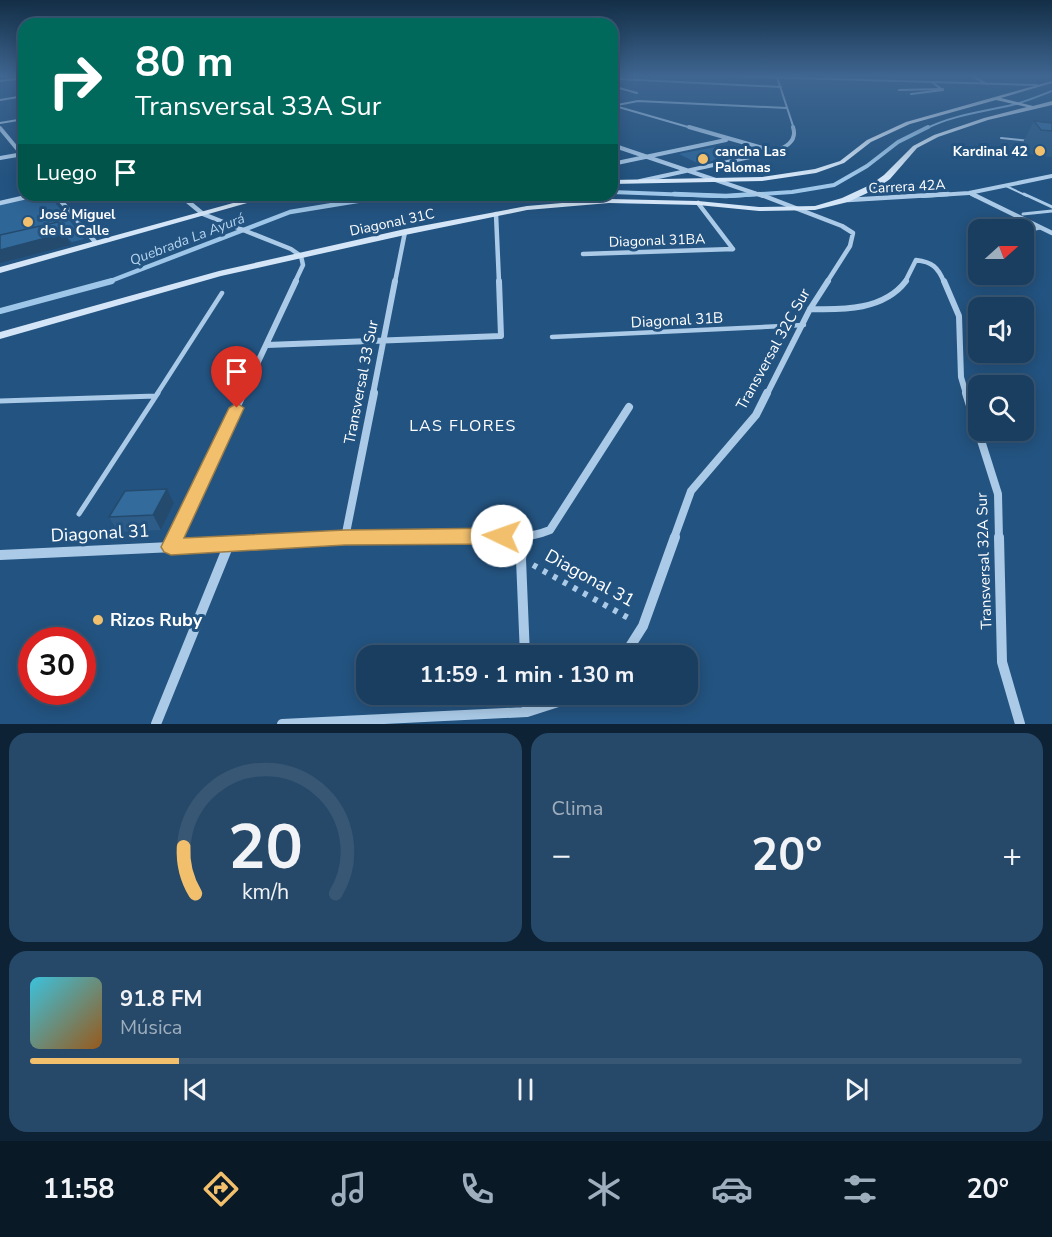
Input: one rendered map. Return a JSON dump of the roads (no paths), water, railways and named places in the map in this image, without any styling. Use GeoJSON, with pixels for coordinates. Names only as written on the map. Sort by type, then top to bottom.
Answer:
{"type":"FeatureCollection","features":[{"type":"Feature","properties":{"kind":"main road"},"geometry":{"type":"LineString","coordinates":[[618,182],[762,179],[816,171],[842,162],[885,132],[950,110]]}},
{"type":"Feature","properties":{"kind":"main road","name":"Diagonal 31C"},"geometry":{"type":"LineString","coordinates":[[0,336],[189,282],[405,232],[496,214],[578,203],[698,203],[759,209],[815,208],[845,200],[873,187],[887,177],[915,147],[926,141],[986,119],[1019,110]]}},
{"type":"Feature","properties":{"kind":"main road"},"geometry":{"type":"LineString","coordinates":[[0,270],[250,201]]}},
{"type":"Feature","properties":{"kind":"street"},"geometry":{"type":"LineString","coordinates":[[627,110],[773,152]]}},
{"type":"Feature","properties":{"kind":"street"},"geometry":{"type":"LineString","coordinates":[[636,182],[773,152],[795,138],[788,110]]}},
{"type":"Feature","properties":{"kind":"street"},"geometry":{"type":"LineString","coordinates":[[18,121],[0,125],[18,148]]}},
{"type":"Feature","properties":{"kind":"street"},"geometry":{"type":"LineString","coordinates":[[618,163],[729,139]]}},
{"type":"Feature","properties":{"kind":"street"},"geometry":{"type":"LineString","coordinates":[[618,145],[799,209]]}},
{"type":"Feature","properties":{"kind":"street"},"geometry":{"type":"LineString","coordinates":[[618,145],[654,155],[659,161]]}},
{"type":"Feature","properties":{"kind":"street"},"geometry":{"type":"LineString","coordinates":[[0,158],[18,156]]}},
{"type":"Feature","properties":{"kind":"street","name":"Carrera 42A"},"geometry":{"type":"LineString","coordinates":[[845,200],[969,193],[1052,176]]}},
{"type":"Feature","properties":{"kind":"street"},"geometry":{"type":"LineString","coordinates":[[969,193],[1052,233]]}},
{"type":"Feature","properties":{"kind":"street"},"geometry":{"type":"LineString","coordinates":[[0,203],[18,199]]}},
{"type":"Feature","properties":{"kind":"street"},"geometry":{"type":"LineString","coordinates":[[61,201],[96,243]]}},
{"type":"Feature","properties":{"kind":"street"},"geometry":{"type":"LineString","coordinates":[[171,547],[303,265],[301,256],[281,244],[203,214],[187,201]]}},
{"type":"Feature","properties":{"kind":"street","name":"Diagonal 31BA"},"geometry":{"type":"LineString","coordinates":[[583,255],[733,249],[698,203]]}},
{"type":"Feature","properties":{"kind":"street","name":"Transversal 32C Sur"},"geometry":{"type":"LineString","coordinates":[[631,645],[643,626],[691,491],[756,415],[804,326],[810,309],[850,246],[853,233],[842,226],[799,209]]}},
{"type":"Feature","properties":{"kind":"street"},"geometry":{"type":"LineString","coordinates":[[267,345],[501,336],[496,214]]}},
{"type":"Feature","properties":{"kind":"street","name":"Transversal 33 Sur"},"geometry":{"type":"LineString","coordinates":[[345,538],[405,232]]}},
{"type":"Feature","properties":{"kind":"street","name":"Transversal 32A Sur"},"geometry":{"type":"LineString","coordinates":[[810,309],[847,310],[867,306],[890,296],[904,284],[916,260],[930,262],[939,270],[958,316],[961,377],[998,495],[1002,663],[1020,724]]}},
{"type":"Feature","properties":{"kind":"street"},"geometry":{"type":"LineString","coordinates":[[525,645],[521,559],[524,538],[542,536],[550,530],[629,407]]}},
{"type":"Feature","properties":{"kind":"street","name":"Diagonal 31"},"geometry":{"type":"LineString","coordinates":[[0,555],[345,538],[475,535],[524,538]]}},
{"type":"Feature","properties":{"kind":"street"},"geometry":{"type":"LineString","coordinates":[[156,724],[229,544]]}},
{"type":"Feature","properties":{"kind":"street"},"geometry":{"type":"LineString","coordinates":[[527,705],[527,712]]}},
{"type":"Feature","properties":{"kind":"street"},"geometry":{"type":"LineString","coordinates":[[282,724],[527,712],[551,705]]}},
{"type":"Feature","properties":{"kind":"lane"},"geometry":{"type":"LineString","coordinates":[[1001,138],[1031,142]]}},
{"type":"Feature","properties":{"kind":"lane"},"geometry":{"type":"LineString","coordinates":[[1006,186],[1052,209]]}},
{"type":"Feature","properties":{"kind":"lane"},"geometry":{"type":"LineString","coordinates":[[1023,214],[1052,209]]}},
{"type":"Feature","properties":{"kind":"lane"},"geometry":{"type":"LineString","coordinates":[[1034,229],[1040,228]]}},
{"type":"Feature","properties":{"kind":"lane"},"geometry":{"type":"LineString","coordinates":[[79,514],[222,293]]}},
{"type":"Feature","properties":{"kind":"lane","name":"Diagonal 31B"},"geometry":{"type":"LineString","coordinates":[[552,337],[804,326]]}},
{"type":"Feature","properties":{"kind":"lane"},"geometry":{"type":"LineString","coordinates":[[0,401],[156,396]]}},
{"type":"Feature","properties":{"kind":"waterway","name":"Quebrada La Ayurá"},"geometry":{"type":"LineString","coordinates":[[925,129],[957,117],[990,110]]}},
{"type":"Feature","properties":{"kind":"waterway","name":"Quebrada La Ayurá"},"geometry":{"type":"LineString","coordinates":[[731,196],[792,192],[834,185],[867,166],[898,142],[928,127]]}},
{"type":"Feature","properties":{"kind":"waterway","name":"Quebrada La Ayurá"},"geometry":{"type":"LineString","coordinates":[[618,192],[717,196]]}},
{"type":"Feature","properties":{"kind":"waterway","name":"Quebrada La Ayurá"},"geometry":{"type":"LineString","coordinates":[[674,194],[726,196],[756,194]]}},
{"type":"Feature","properties":{"kind":"waterway","name":"Quebrada La Ayurá"},"geometry":{"type":"LineString","coordinates":[[108,282],[290,212],[357,201]]}},
{"type":"Feature","properties":{"kind":"waterway","name":"Quebrada La Ayurá"},"geometry":{"type":"LineString","coordinates":[[0,311],[112,281]]}},
{"type":"Feature","properties":{"kind":"place","name":"Kardinal 42"},"geometry":{"type":"Point","coordinates":[1040,151]}},
{"type":"Feature","properties":{"kind":"place","name":"cancha Las Palomas"},"geometry":{"type":"Point","coordinates":[703,159]}},
{"type":"Feature","properties":{"kind":"place","name":"José Miguel de la Calle"},"geometry":{"type":"Point","coordinates":[28,222]}},
{"type":"Feature","properties":{"kind":"place","name":"Rizos Ruby"},"geometry":{"type":"Point","coordinates":[98,620]}},
{"type":"Feature","properties":{"kind":"district","name":"LAS FLORES"},"geometry":{"type":"Point","coordinates":[463,425]}}]}
